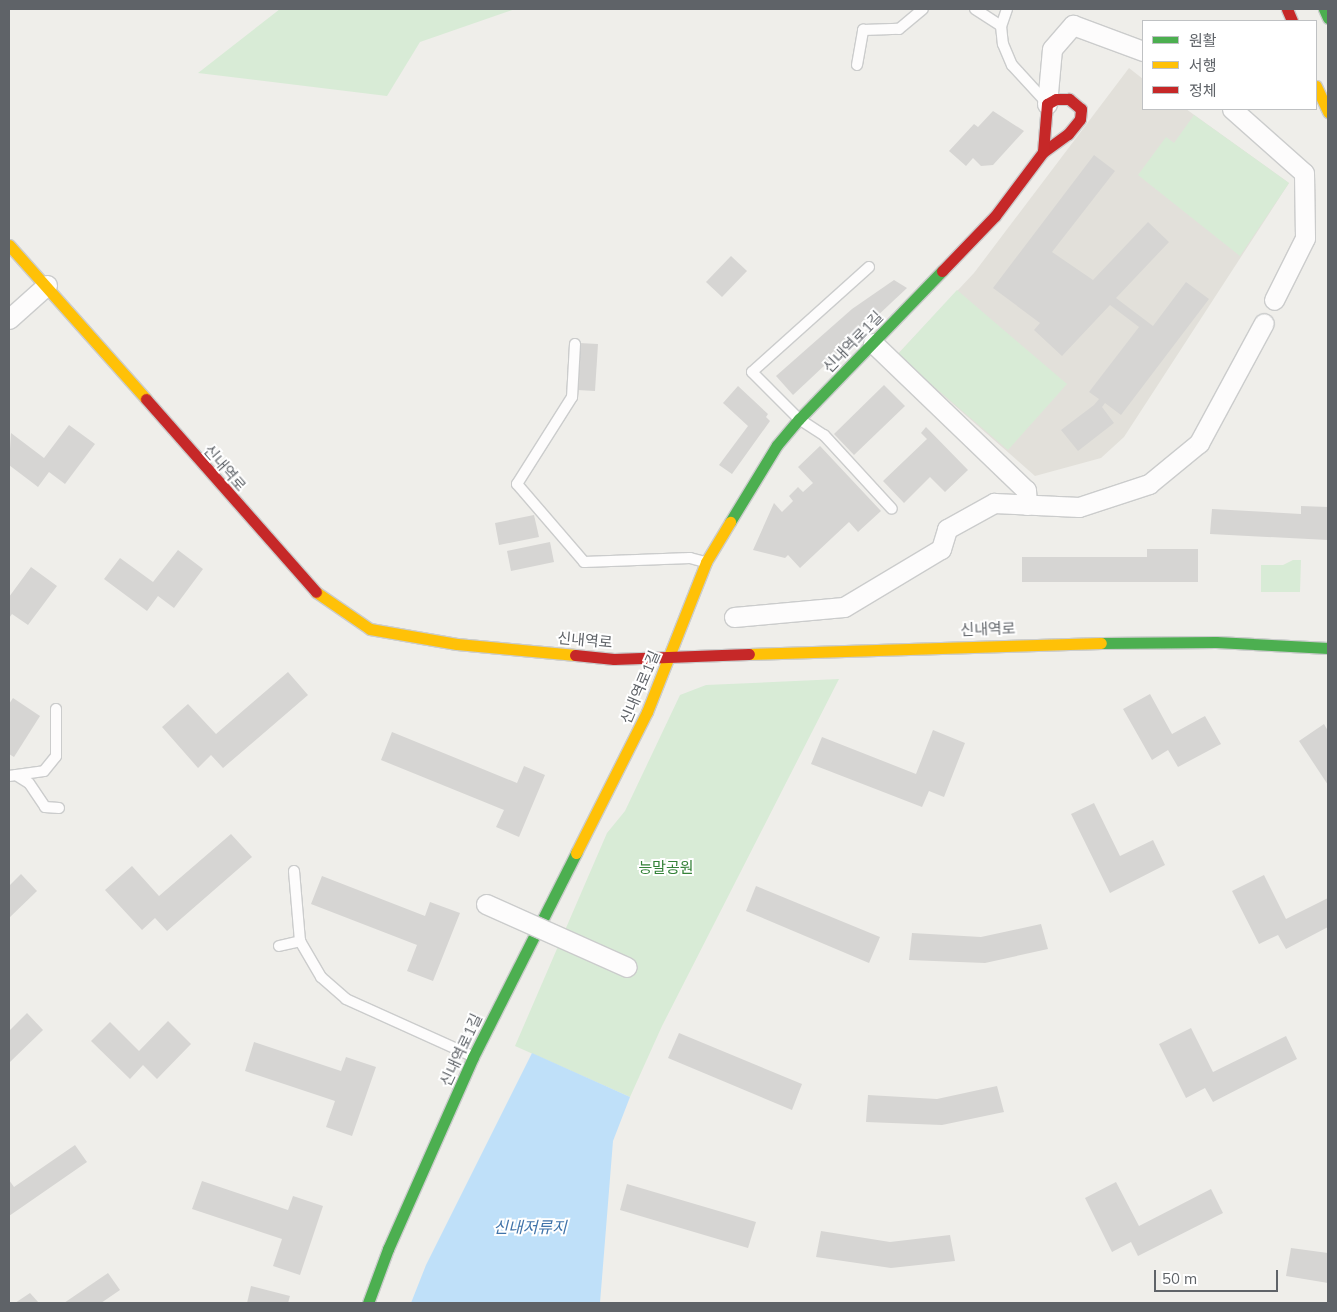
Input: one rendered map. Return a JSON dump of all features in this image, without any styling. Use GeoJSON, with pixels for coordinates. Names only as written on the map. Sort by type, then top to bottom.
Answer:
{"type":"FeatureCollection","features":[{"type":"Feature","properties":{"kind":"main road"},"geometry":{"type":"LineString","coordinates":[[1324,9],[1328,18]]}},
{"type":"Feature","properties":{"kind":"main road"},"geometry":{"type":"LineString","coordinates":[[1317,88],[1328,112]]}},
{"type":"Feature","properties":{"kind":"main road","name":"신내역로1길"},"geometry":{"type":"LineString","coordinates":[[368,1303],[388,1249],[473,1057],[648,712],[706,562],[777,445],[799,419],[995,216],[1043,152],[1068,134],[1080,119],[1081,109],[1069,99],[1056,99],[1047,104]]}},
{"type":"Feature","properties":{"kind":"main road"},"geometry":{"type":"LineString","coordinates":[[1043,152],[1047,104]]}},
{"type":"Feature","properties":{"kind":"main road","name":"신내역로"},"geometry":{"type":"LineString","coordinates":[[9,245],[47,285],[308,586],[370,629],[457,644],[604,658],[1036,642],[1216,642],[1328,648]]}},
{"type":"Feature","properties":{"kind":"street"},"geometry":{"type":"LineString","coordinates":[[1047,104],[1052,49],[1069,17],[1142,51]]}},
{"type":"Feature","properties":{"kind":"street"},"geometry":{"type":"LineString","coordinates":[[1233,110],[1304,173],[1305,238],[1274,300]]}},
{"type":"Feature","properties":{"kind":"street"},"geometry":{"type":"LineString","coordinates":[[9,319],[47,285]]}},
{"type":"Feature","properties":{"kind":"street"},"geometry":{"type":"LineString","coordinates":[[734,617],[844,608],[941,549],[947,529],[994,503],[1079,507],[1149,484],[1199,444],[1264,323]]}},
{"type":"Feature","properties":{"kind":"street"},"geometry":{"type":"LineString","coordinates":[[873,343],[1026,490],[1027,505]]}},
{"type":"Feature","properties":{"kind":"street"},"geometry":{"type":"LineString","coordinates":[[486,904],[627,967]]}},
{"type":"Feature","properties":{"kind":"lane"},"geometry":{"type":"LineString","coordinates":[[857,65],[863,30],[899,29],[923,9]]}},
{"type":"Feature","properties":{"kind":"lane"},"geometry":{"type":"LineString","coordinates":[[975,9],[1001,26]]}},
{"type":"Feature","properties":{"kind":"lane"},"geometry":{"type":"LineString","coordinates":[[1007,9],[1001,26],[1003,44],[1012,65],[1047,104]]}},
{"type":"Feature","properties":{"kind":"lane"},"geometry":{"type":"LineString","coordinates":[[870,267],[752,372],[799,419],[824,435],[892,509]]}},
{"type":"Feature","properties":{"kind":"lane"},"geometry":{"type":"LineString","coordinates":[[575,344],[572,397],[517,484],[584,562],[690,558],[706,562]]}},
{"type":"Feature","properties":{"kind":"lane"},"geometry":{"type":"LineString","coordinates":[[13,775],[44,771],[56,756],[56,708]]}},
{"type":"Feature","properties":{"kind":"lane"},"geometry":{"type":"LineString","coordinates":[[13,775],[29,782],[45,807],[58,808]]}},
{"type":"Feature","properties":{"kind":"lane"},"geometry":{"type":"LineString","coordinates":[[294,871],[300,940],[321,977],[346,999],[473,1057]]}},
{"type":"Feature","properties":{"kind":"lane"},"geometry":{"type":"LineString","coordinates":[[279,946],[300,940]]}},
{"type":"Feature","properties":{"kind":"shaded area"},"geometry":{"type":"Polygon","coordinates":[[[1129,68],[1142,78],[1142,110],[1187,110],[1289,183],[1124,437],[1101,458],[1035,476],[897,355],[974,273],[1129,68]]]}},
{"type":"Feature","properties":{"kind":"green space"},"geometry":{"type":"Polygon","coordinates":[[[280,9],[515,9],[420,42],[387,96],[198,73],[280,9]]]}},
{"type":"Feature","properties":{"kind":"green space"},"geometry":{"type":"Polygon","coordinates":[[[1194,115],[1289,183],[1240,256],[1138,175],[1166,137],[1174,143],[1194,115]]]}},
{"type":"Feature","properties":{"kind":"green space"},"geometry":{"type":"Polygon","coordinates":[[[957,290],[1067,384],[1008,450],[897,355],[957,290]]]}},
{"type":"Feature","properties":{"kind":"green space"},"geometry":{"type":"Polygon","coordinates":[[[1293,560],[1301,560],[1300,592],[1261,592],[1261,565],[1283,565],[1293,560]]]}},
{"type":"Feature","properties":{"kind":"green space","name":"능말공원"},"geometry":{"type":"Polygon","coordinates":[[[839,679],[662,1026],[630,1097],[515,1046],[607,833],[625,811],[680,695],[706,685],[839,679]]]}},
{"type":"Feature","properties":{"kind":"water","name":"신내저류지"},"geometry":{"type":"Polygon","coordinates":[[[532,1053],[630,1097],[613,1141],[600,1303],[411,1303],[426,1265],[532,1053]]]}},
{"type":"Feature","properties":{"kind":"building"},"geometry":{"type":"Polygon","coordinates":[[[993,111],[1024,131],[993,165],[981,166],[973,158],[966,166],[949,151],[974,124],[978,127],[993,111]]]}},
{"type":"Feature","properties":{"kind":"building"},"geometry":{"type":"Polygon","coordinates":[[[1094,155],[1115,171],[1052,252],[1093,280],[1148,222],[1169,242],[1116,298],[1153,326],[1186,282],[1209,299],[1121,415],[1105,403],[1102,407],[1114,423],[1078,451],[1061,430],[1099,399],[1089,392],[1139,327],[1110,305],[1062,356],[1034,330],[1040,323],[993,288],[1094,155]]]}},
{"type":"Feature","properties":{"kind":"building"},"geometry":{"type":"Polygon","coordinates":[[[731,256],[747,271],[722,297],[706,282],[731,256]]]}},
{"type":"Feature","properties":{"kind":"building"},"geometry":{"type":"Polygon","coordinates":[[[894,280],[907,288],[793,395],[776,376],[852,309],[894,280]]]}},
{"type":"Feature","properties":{"kind":"building"},"geometry":{"type":"Polygon","coordinates":[[[579,343],[598,344],[595,391],[577,390],[579,343]]]}},
{"type":"Feature","properties":{"kind":"building"},"geometry":{"type":"Polygon","coordinates":[[[884,385],[905,406],[854,455],[834,434],[884,385]]]}},
{"type":"Feature","properties":{"kind":"building"},"geometry":{"type":"Polygon","coordinates":[[[738,386],[768,414],[766,417],[770,421],[732,474],[719,465],[748,426],[723,403],[738,386]]]}},
{"type":"Feature","properties":{"kind":"building"},"geometry":{"type":"Polygon","coordinates":[[[69,425],[95,444],[65,484],[49,472],[38,487],[9,465],[11,433],[44,458],[69,425]]]}},
{"type":"Feature","properties":{"kind":"building"},"geometry":{"type":"Polygon","coordinates":[[[926,427],[968,470],[945,492],[930,477],[904,503],[883,481],[927,439],[921,433],[926,427]]]}},
{"type":"Feature","properties":{"kind":"building"},"geometry":{"type":"Polygon","coordinates":[[[820,446],[881,511],[858,532],[849,522],[800,568],[788,555],[785,558],[753,550],[774,503],[782,512],[793,501],[789,496],[798,487],[803,492],[813,483],[798,467],[820,446]]]}},
{"type":"Feature","properties":{"kind":"building"},"geometry":{"type":"Polygon","coordinates":[[[1301,506],[1328,507],[1328,540],[1210,534],[1212,509],[1301,514],[1301,506]]]}},
{"type":"Feature","properties":{"kind":"building"},"geometry":{"type":"Polygon","coordinates":[[[534,515],[539,537],[499,545],[495,523],[534,515]]]}},
{"type":"Feature","properties":{"kind":"building"},"geometry":{"type":"Polygon","coordinates":[[[550,542],[554,562],[511,571],[507,551],[550,542]]]}},
{"type":"Feature","properties":{"kind":"building"},"geometry":{"type":"Polygon","coordinates":[[[1147,549],[1198,549],[1198,582],[1022,582],[1022,557],[1147,557],[1147,549]]]}},
{"type":"Feature","properties":{"kind":"building"},"geometry":{"type":"Polygon","coordinates":[[[178,550],[203,569],[174,608],[158,596],[147,611],[104,579],[120,558],[153,582],[178,550]]]}},
{"type":"Feature","properties":{"kind":"building"},"geometry":{"type":"Polygon","coordinates":[[[31,567],[57,586],[28,625],[12,614],[9,618],[9,597],[31,567]]]}},
{"type":"Feature","properties":{"kind":"building"},"geometry":{"type":"Polygon","coordinates":[[[288,672],[308,695],[223,768],[211,755],[198,768],[162,727],[188,704],[216,734],[288,672]]]}},
{"type":"Feature","properties":{"kind":"building"},"geometry":{"type":"Polygon","coordinates":[[[1150,694],[1172,734],[1205,716],[1221,744],[1178,767],[1168,750],[1152,760],[1123,709],[1150,694]]]}},
{"type":"Feature","properties":{"kind":"building"},"geometry":{"type":"Polygon","coordinates":[[[13,698],[40,716],[14,757],[9,754],[9,704],[13,698]]]}},
{"type":"Feature","properties":{"kind":"building"},"geometry":{"type":"Polygon","coordinates":[[[1324,724],[1328,731],[1328,785],[1299,741],[1324,724]]]}},
{"type":"Feature","properties":{"kind":"building"},"geometry":{"type":"Polygon","coordinates":[[[933,730],[965,743],[944,797],[929,791],[922,807],[811,764],[822,737],[916,774],[933,730]]]}},
{"type":"Feature","properties":{"kind":"building"},"geometry":{"type":"Polygon","coordinates":[[[392,732],[517,783],[524,766],[545,775],[519,837],[496,827],[504,810],[381,760],[392,732]]]}},
{"type":"Feature","properties":{"kind":"building"},"geometry":{"type":"Polygon","coordinates":[[[1094,803],[1120,856],[1153,840],[1165,865],[1110,893],[1071,814],[1094,803]]]}},
{"type":"Feature","properties":{"kind":"building"},"geometry":{"type":"Polygon","coordinates":[[[231,834],[252,857],[167,931],[155,918],[142,930],[105,890],[132,866],[159,896],[231,834]]]}},
{"type":"Feature","properties":{"kind":"building"},"geometry":{"type":"Polygon","coordinates":[[[21,874],[37,891],[9,918],[9,886],[21,874]]]}},
{"type":"Feature","properties":{"kind":"building"},"geometry":{"type":"Polygon","coordinates":[[[1264,875],[1286,919],[1328,898],[1328,927],[1286,949],[1278,935],[1259,944],[1232,891],[1264,875]]]}},
{"type":"Feature","properties":{"kind":"building"},"geometry":{"type":"Polygon","coordinates":[[[322,876],[425,916],[430,902],[460,913],[433,981],[407,971],[417,945],[311,904],[322,876]]]}},
{"type":"Feature","properties":{"kind":"building"},"geometry":{"type":"Polygon","coordinates":[[[756,886],[880,937],[869,963],[746,911],[756,886]]]}},
{"type":"Feature","properties":{"kind":"building"},"geometry":{"type":"Polygon","coordinates":[[[1041,924],[1048,949],[985,963],[909,960],[912,933],[981,937],[1041,924]]]}},
{"type":"Feature","properties":{"kind":"building"},"geometry":{"type":"Polygon","coordinates":[[[27,1013],[43,1030],[9,1063],[9,1031],[27,1013]]]}},
{"type":"Feature","properties":{"kind":"building"},"geometry":{"type":"Polygon","coordinates":[[[168,1021],[191,1044],[157,1079],[143,1065],[130,1079],[91,1041],[110,1022],[139,1051],[168,1021]]]}},
{"type":"Feature","properties":{"kind":"building"},"geometry":{"type":"Polygon","coordinates":[[[1191,1028],[1213,1072],[1286,1036],[1297,1059],[1213,1102],[1205,1088],[1186,1098],[1159,1044],[1191,1028]]]}},
{"type":"Feature","properties":{"kind":"building"},"geometry":{"type":"Polygon","coordinates":[[[679,1033],[802,1084],[792,1110],[668,1058],[679,1033]]]}},
{"type":"Feature","properties":{"kind":"building"},"geometry":{"type":"Polygon","coordinates":[[[254,1042],[341,1071],[346,1057],[376,1067],[352,1136],[326,1127],[335,1101],[245,1071],[254,1042]]]}},
{"type":"Feature","properties":{"kind":"building"},"geometry":{"type":"Polygon","coordinates":[[[997,1086],[1004,1112],[942,1125],[866,1122],[868,1095],[937,1099],[997,1086]]]}},
{"type":"Feature","properties":{"kind":"building"},"geometry":{"type":"Polygon","coordinates":[[[75,1145],[87,1162],[9,1216],[9,1180],[14,1187],[75,1145]]]}},
{"type":"Feature","properties":{"kind":"building"},"geometry":{"type":"Polygon","coordinates":[[[202,1181],[288,1210],[293,1196],[323,1206],[300,1275],[273,1266],[282,1239],[192,1209],[202,1181]]]}},
{"type":"Feature","properties":{"kind":"building"},"geometry":{"type":"Polygon","coordinates":[[[1116,1182],[1139,1226],[1211,1189],[1223,1213],[1138,1256],[1131,1242],[1112,1252],[1085,1198],[1116,1182]]]}},
{"type":"Feature","properties":{"kind":"building"},"geometry":{"type":"Polygon","coordinates":[[[627,1184],[756,1222],[748,1248],[620,1210],[627,1184]]]}},
{"type":"Feature","properties":{"kind":"building"},"geometry":{"type":"Polygon","coordinates":[[[821,1231],[890,1242],[950,1235],[955,1261],[891,1268],[816,1257],[821,1231]]]}},
{"type":"Feature","properties":{"kind":"building"},"geometry":{"type":"Polygon","coordinates":[[[1291,1248],[1328,1253],[1328,1283],[1286,1276],[1291,1248]]]}},
{"type":"Feature","properties":{"kind":"building"},"geometry":{"type":"Polygon","coordinates":[[[108,1273],[120,1290],[101,1303],[64,1303],[108,1273]]]}},
{"type":"Feature","properties":{"kind":"building"},"geometry":{"type":"Polygon","coordinates":[[[251,1286],[290,1296],[288,1303],[247,1303],[251,1286]]]}},
{"type":"Feature","properties":{"kind":"building"},"geometry":{"type":"Polygon","coordinates":[[[30,1293],[39,1303],[15,1303],[30,1293]]]}},
{"type":"Feature","properties":{"kind":"traffic: fast"},"geometry":{"type":"LineString","coordinates":[[1324,9],[1328,18]]}},
{"type":"Feature","properties":{"kind":"traffic: fast"},"geometry":{"type":"LineString","coordinates":[[730,522],[777,445],[799,419],[942,271]]}},
{"type":"Feature","properties":{"kind":"traffic: fast"},"geometry":{"type":"LineString","coordinates":[[1101,643],[1216,642],[1328,648]]}},
{"type":"Feature","properties":{"kind":"traffic: fast"},"geometry":{"type":"LineString","coordinates":[[368,1303],[388,1249],[473,1057],[576,853]]}},
{"type":"Feature","properties":{"kind":"traffic: slow"},"geometry":{"type":"LineString","coordinates":[[1317,88],[1328,112]]}},
{"type":"Feature","properties":{"kind":"traffic: slow"},"geometry":{"type":"LineString","coordinates":[[9,245],[146,399]]}},
{"type":"Feature","properties":{"kind":"traffic: slow"},"geometry":{"type":"LineString","coordinates":[[576,853],[647,712],[706,562],[730,522]]}},
{"type":"Feature","properties":{"kind":"traffic: slow"},"geometry":{"type":"LineString","coordinates":[[316,592],[370,629],[457,644],[575,655]]}},
{"type":"Feature","properties":{"kind":"traffic: slow"},"geometry":{"type":"LineString","coordinates":[[749,654],[1101,643]]}},
{"type":"Feature","properties":{"kind":"traffic: jam"},"geometry":{"type":"LineString","coordinates":[[1287,9],[1292,20]]}},
{"type":"Feature","properties":{"kind":"traffic: jam"},"geometry":{"type":"LineString","coordinates":[[942,271],[995,216],[1043,152],[1068,134],[1080,119],[1081,109],[1069,99],[1056,99],[1047,104],[1043,152]]}},
{"type":"Feature","properties":{"kind":"traffic: jam"},"geometry":{"type":"LineString","coordinates":[[146,399],[316,592]]}},
{"type":"Feature","properties":{"kind":"traffic: jam"},"geometry":{"type":"LineString","coordinates":[[575,655],[614,659],[749,654]]}}]}
